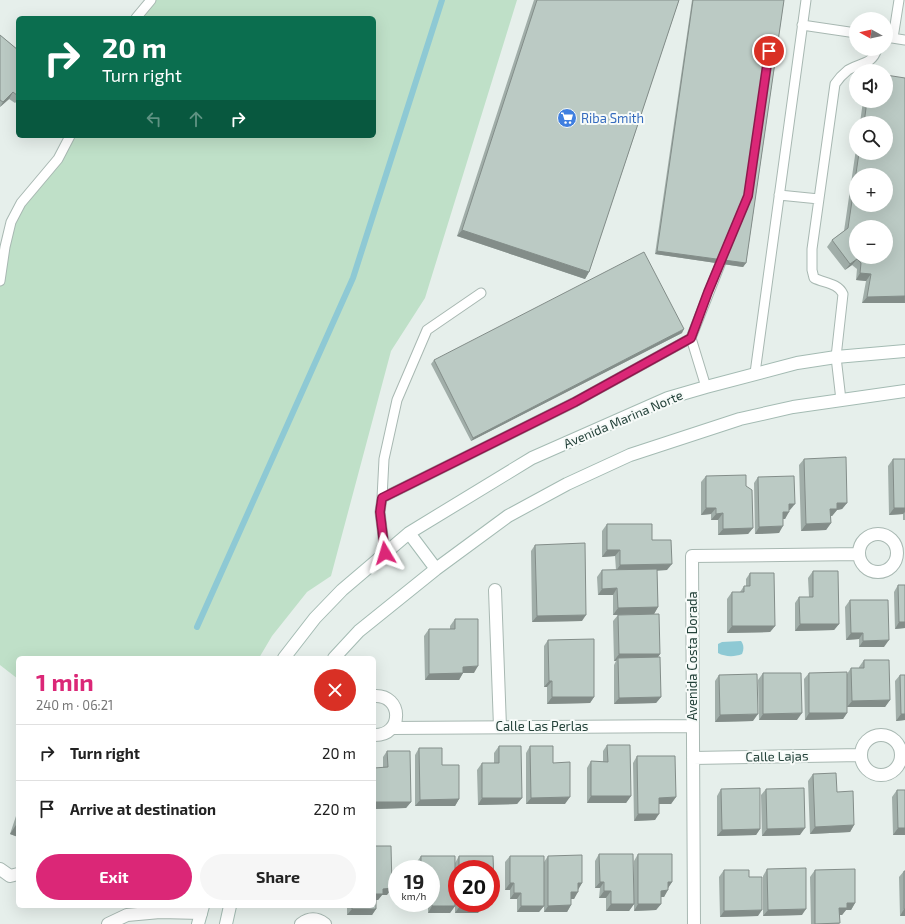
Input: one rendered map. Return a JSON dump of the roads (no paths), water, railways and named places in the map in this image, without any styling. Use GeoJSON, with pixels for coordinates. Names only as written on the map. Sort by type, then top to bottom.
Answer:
{"type":"FeatureCollection","features":[{"type":"Feature","properties":{"kind":"main road","name":"Avenida Marina Norte"},"geometry":{"type":"LineString","coordinates":[[286,656],[315,618],[342,590],[409,533],[532,458],[668,398],[706,387],[796,363],[836,357],[905,351]]}},
{"type":"Feature","properties":{"kind":"main road"},"geometry":{"type":"LineString","coordinates":[[336,656],[359,631],[436,569],[508,516],[567,484],[630,455],[740,419],[793,407],[905,391]]}},
{"type":"Feature","properties":{"kind":"main road"},"geometry":{"type":"LineString","coordinates":[[409,533],[436,569]]}},
{"type":"Feature","properties":{"kind":"main road","name":"Avenida Costa Dorada"},"geometry":{"type":"LineString","coordinates":[[694,924],[692,556],[859,554]]}},
{"type":"Feature","properties":{"kind":"main road"},"geometry":{"type":"LineString","coordinates":[[495,590],[500,727]]}},
{"type":"Feature","properties":{"kind":"main road"},"geometry":{"type":"LineString","coordinates":[[376,696],[382,697],[393,704],[396,710],[396,717],[392,728]]}},
{"type":"Feature","properties":{"kind":"main road","name":"Calle Las Perlas"},"geometry":{"type":"LineString","coordinates":[[376,735],[387,733],[392,728],[693,726]]}},
{"type":"Feature","properties":{"kind":"main road","name":"Calle Lajas"},"geometry":{"type":"LineString","coordinates":[[693,758],[861,755]]}},
{"type":"Feature","properties":{"kind":"main road"},"geometry":{"type":"LineString","coordinates":[[0,869],[10,876],[16,874]]}},
{"type":"Feature","properties":{"kind":"main road"},"geometry":{"type":"LineString","coordinates":[[226,924],[230,908]]}},
{"type":"Feature","properties":{"kind":"main road"},"geometry":{"type":"LineString","coordinates":[[108,924],[127,915],[160,912],[201,914]]}},
{"type":"Feature","properties":{"kind":"main road"},"geometry":{"type":"LineString","coordinates":[[301,924],[309,919],[316,919],[325,924]]}},
{"type":"Feature","properties":{"kind":"lane"},"geometry":{"type":"LineString","coordinates":[[138,16],[151,0]]}},
{"type":"Feature","properties":{"kind":"lane"},"geometry":{"type":"LineString","coordinates":[[755,373],[806,0]]}},
{"type":"Feature","properties":{"kind":"lane"},"geometry":{"type":"LineString","coordinates":[[893,25],[899,0]]}},
{"type":"Feature","properties":{"kind":"lane"},"geometry":{"type":"LineString","coordinates":[[802,25],[849,32]]}},
{"type":"Feature","properties":{"kind":"lane"},"geometry":{"type":"LineString","coordinates":[[893,38],[905,40]]}},
{"type":"Feature","properties":{"kind":"lane"},"geometry":{"type":"LineString","coordinates":[[841,400],[836,357],[843,294],[840,289],[833,285],[814,278],[812,270],[812,249],[835,84],[840,77],[849,70],[870,61],[874,56]]}},
{"type":"Feature","properties":{"kind":"lane"},"geometry":{"type":"LineString","coordinates":[[0,281],[5,246],[11,222],[21,203],[58,160],[69,138]]}},
{"type":"Feature","properties":{"kind":"lane"},"geometry":{"type":"LineString","coordinates":[[779,195],[819,199]]}},
{"type":"Feature","properties":{"kind":"lane"},"geometry":{"type":"LineString","coordinates":[[706,387],[691,338],[728,244]]}},
{"type":"Feature","properties":{"kind":"lane"},"geometry":{"type":"LineString","coordinates":[[385,553],[380,512],[384,459],[397,400],[427,330],[481,293]]}},
{"type":"Feature","properties":{"kind":"lane"},"geometry":{"type":"LineString","coordinates":[[382,498],[575,402],[691,338]]}},
{"type":"Feature","properties":{"kind":"water"},"geometry":{"type":"Polygon","coordinates":[[[741,641],[743,644],[742,654],[730,656],[718,653],[718,644],[722,642],[741,641]]]}},
{"type":"Feature","properties":{"kind":"waterway"},"geometry":{"type":"LineString","coordinates":[[197,627],[353,278],[442,0]]}},
{"type":"Feature","properties":{"kind":"place","name":"Riba Smith"},"geometry":{"type":"Point","coordinates":[567,118]}}]}
